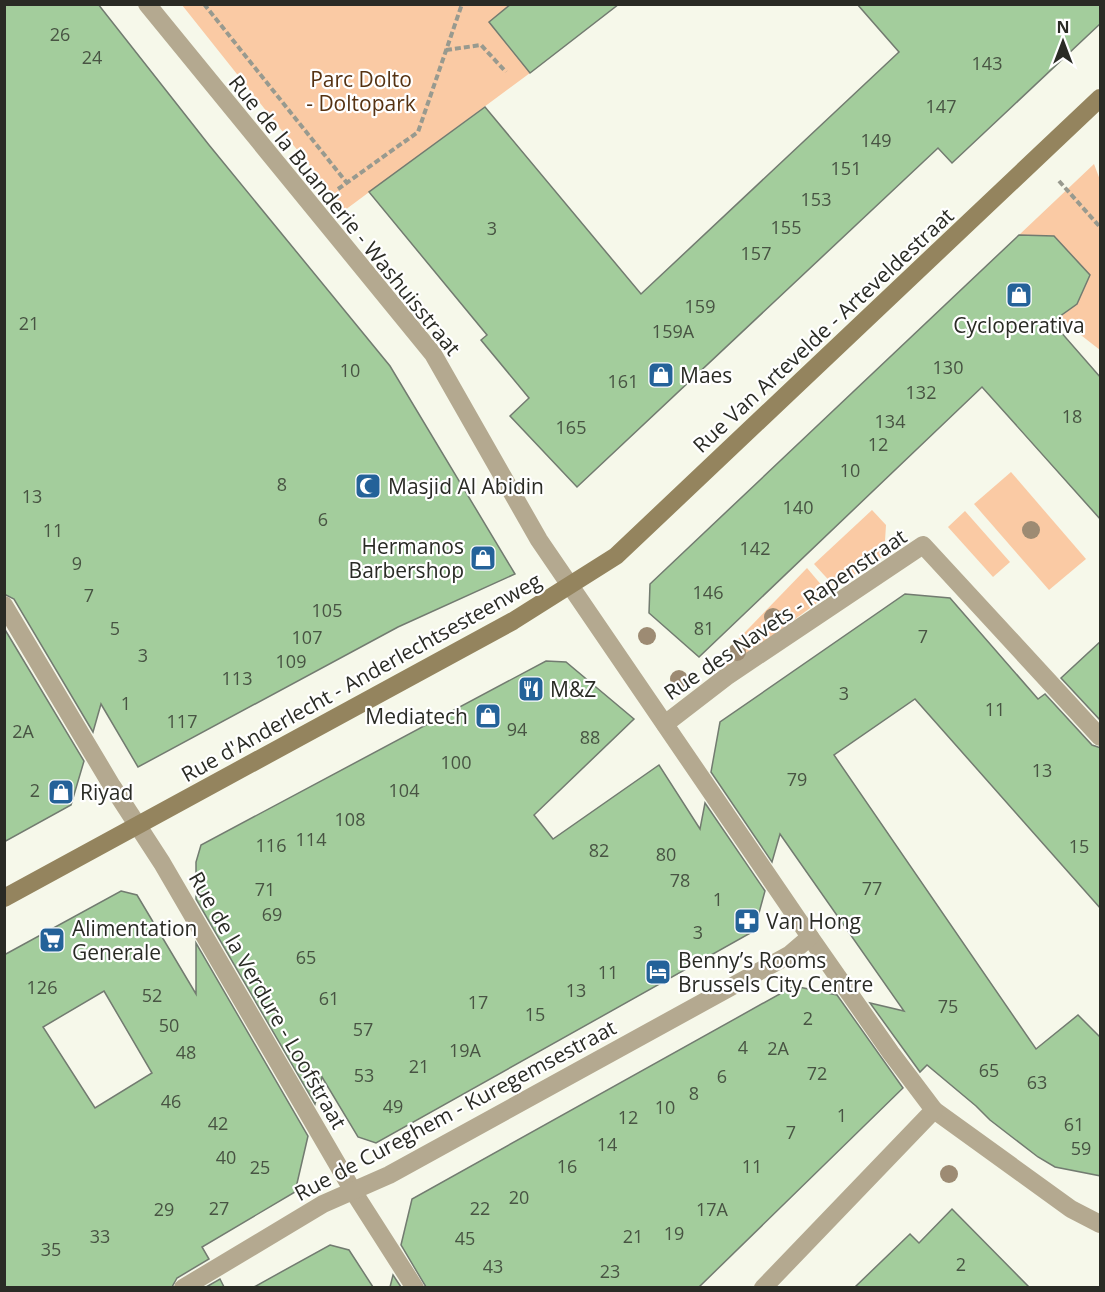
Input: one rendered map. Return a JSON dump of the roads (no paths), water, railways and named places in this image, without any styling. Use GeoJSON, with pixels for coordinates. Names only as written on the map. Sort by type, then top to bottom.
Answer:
{"type":"FeatureCollection","features":[{"type":"Feature","properties":{"kind":"street","name":"Rue de la Buanderie - Washuisstraat"},"geometry":{"type":"LineString","coordinates":[[147,4],[433,354],[539,540],[570,585]]}},
{"type":"Feature","properties":{"kind":"street","name":"Rue Van Artevelde - Arteveldestraat"},"geometry":{"type":"LineString","coordinates":[[570,585],[616,556],[1101,99]]}},
{"type":"Feature","properties":{"kind":"street","name":"Rue des Navets - Rapenstraat"},"geometry":{"type":"LineString","coordinates":[[665,724],[726,677],[923,545],[1101,737]]}},
{"type":"Feature","properties":{"kind":"street","name":"Rue d'Anderlecht - Anderlechtsesteenweg"},"geometry":{"type":"LineString","coordinates":[[4,898],[513,621],[570,585],[810,937],[934,1110],[1071,1209],[1101,1224]]}},
{"type":"Feature","properties":{"kind":"street","name":"Rue de la Verdure - Loofstraat"},"geometry":{"type":"LineString","coordinates":[[4,605],[112,786],[140,826],[353,1191],[415,1287]]}},
{"type":"Feature","properties":{"kind":"street","name":"Rue de Cureghem - Kuregemsestraat"},"geometry":{"type":"LineString","coordinates":[[183,1287],[322,1204],[399,1170],[789,955],[810,937]]}},
{"type":"Feature","properties":{"kind":"street"},"geometry":{"type":"LineString","coordinates":[[763,1287],[934,1110]]}},
{"type":"Feature","properties":{"kind":"place","name":"Cycloperativa"},"geometry":{"type":"Point","coordinates":[1019,295]}},
{"type":"Feature","properties":{"kind":"place","name":"Maes"},"geometry":{"type":"Point","coordinates":[661,375]}},
{"type":"Feature","properties":{"kind":"place","name":"Masjid Al Abidin"},"geometry":{"type":"Point","coordinates":[368,486]}},
{"type":"Feature","properties":{"kind":"place","name":"Hermanos Barbershop"},"geometry":{"type":"Point","coordinates":[483,558]}},
{"type":"Feature","properties":{"kind":"place","name":"M&Z"},"geometry":{"type":"Point","coordinates":[531,689]}},
{"type":"Feature","properties":{"kind":"place","name":"Mediatech"},"geometry":{"type":"Point","coordinates":[488,716]}},
{"type":"Feature","properties":{"kind":"place","name":"Riyad"},"geometry":{"type":"Point","coordinates":[61,792]}},
{"type":"Feature","properties":{"kind":"place","name":"Van Hong"},"geometry":{"type":"Point","coordinates":[747,921]}},
{"type":"Feature","properties":{"kind":"place","name":"Alimentation Generale"},"geometry":{"type":"Point","coordinates":[52,940]}},
{"type":"Feature","properties":{"kind":"place","name":"Benny’s Rooms Brussels City Centre"},"geometry":{"type":"Point","coordinates":[658,972]}},
{"type":"Feature","properties":{"kind":"park label","name":"Parc Dolto - Doltopark"},"geometry":{"type":"Point","coordinates":[361,91]}}]}
